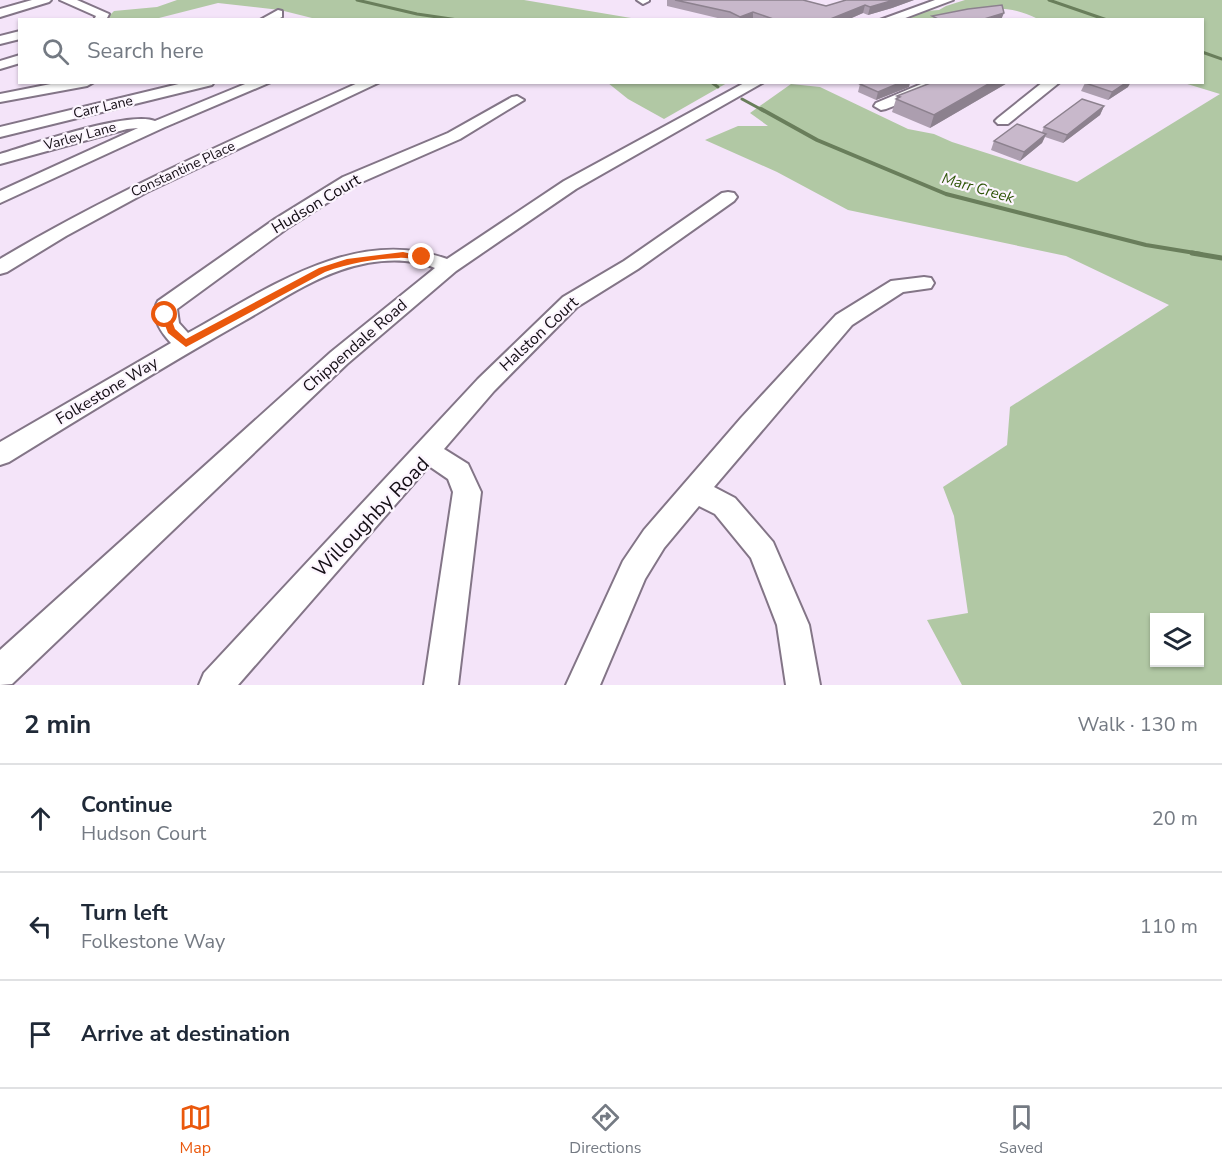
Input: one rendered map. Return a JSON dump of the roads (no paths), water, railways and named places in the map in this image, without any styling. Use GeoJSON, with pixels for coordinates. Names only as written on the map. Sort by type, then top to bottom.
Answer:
{"type":"FeatureCollection","features":[{"type":"Feature","properties":{"kind":"street"},"geometry":{"type":"LineString","coordinates":[[0,13],[45,0]]}},
{"type":"Feature","properties":{"kind":"street"},"geometry":{"type":"LineString","coordinates":[[66,0],[87,7],[101,18]]}},
{"type":"Feature","properties":{"kind":"street"},"geometry":{"type":"LineString","coordinates":[[892,18],[946,0]]}},
{"type":"Feature","properties":{"kind":"street"},"geometry":{"type":"LineString","coordinates":[[270,18],[278,14]]}},
{"type":"Feature","properties":{"kind":"street"},"geometry":{"type":"LineString","coordinates":[[76,18],[101,18]]}},
{"type":"Feature","properties":{"kind":"street"},"geometry":{"type":"LineString","coordinates":[[0,40],[18,36]]}},
{"type":"Feature","properties":{"kind":"street"},"geometry":{"type":"LineString","coordinates":[[0,65],[18,60]]}},
{"type":"Feature","properties":{"kind":"street"},"geometry":{"type":"LineString","coordinates":[[0,75],[18,70]]}},
{"type":"Feature","properties":{"kind":"street"},"geometry":{"type":"LineString","coordinates":[[0,98],[76,84]]}},
{"type":"Feature","properties":{"kind":"street","name":"Carr Lane"},"geometry":{"type":"LineString","coordinates":[[0,132],[199,84]]}},
{"type":"Feature","properties":{"kind":"street"},"geometry":{"type":"LineString","coordinates":[[0,198],[160,124],[259,84]]}},
{"type":"Feature","properties":{"kind":"street","name":"Constantine Place"},"geometry":{"type":"LineString","coordinates":[[0,268],[59,232],[141,188],[198,160],[340,100],[369,84]]}},
{"type":"Feature","properties":{"kind":"street","name":"Chippendale Road"},"geometry":{"type":"LineString","coordinates":[[0,672],[339,358],[448,267],[514,220],[570,185],[753,84]]}},
{"type":"Feature","properties":{"kind":"street"},"geometry":{"type":"LineString","coordinates":[[881,106],[934,84]]}},
{"type":"Feature","properties":{"kind":"street"},"geometry":{"type":"LineString","coordinates":[[1003,121],[1050,84]]}},
{"type":"Feature","properties":{"kind":"street","name":"Hudson Court"},"geometry":{"type":"LineString","coordinates":[[186,344],[171,331],[165,315],[166,306],[282,223],[349,181],[454,136],[517,100]]}},
{"type":"Feature","properties":{"kind":"street","name":"Varley Lane"},"geometry":{"type":"LineString","coordinates":[[0,159],[126,124],[142,122],[160,124]]}},
{"type":"Feature","properties":{"kind":"street","name":"Halston Court"},"geometry":{"type":"LineString","coordinates":[[427,452],[486,385],[570,302],[632,265],[728,197]]}},
{"type":"Feature","properties":{"kind":"street","name":"Folkestone Way"},"geometry":{"type":"LineString","coordinates":[[0,455],[186,344],[322,270],[347,261],[403,255],[433,260],[448,267]]}},
{"type":"Feature","properties":{"kind":"street"},"geometry":{"type":"LineString","coordinates":[[583,685],[634,572],[654,539],[796,372],[844,320],[898,286],[924,283]]}},
{"type":"Feature","properties":{"kind":"street","name":"Willoughby Road"},"geometry":{"type":"LineString","coordinates":[[216,685],[427,452],[459,472],[467,492],[441,685]]}},
{"type":"Feature","properties":{"kind":"street"},"geometry":{"type":"LineString","coordinates":[[696,490],[725,506],[763,551],[793,625],[803,685]]}},
{"type":"Feature","properties":{"kind":"waterway","name":"Marr Creek"},"geometry":{"type":"LineString","coordinates":[[357,0],[444,18]]}},
{"type":"Feature","properties":{"kind":"waterway"},"geometry":{"type":"LineString","coordinates":[[1049,0],[1101,18]]}},
{"type":"Feature","properties":{"kind":"waterway"},"geometry":{"type":"LineString","coordinates":[[1204,53],[1222,59]]}},
{"type":"Feature","properties":{"kind":"waterway","name":"Marr Creek"},"geometry":{"type":"LineString","coordinates":[[714,84],[718,87]]}},
{"type":"Feature","properties":{"kind":"waterway","name":"Marr Creek"},"geometry":{"type":"LineString","coordinates":[[742,99],[764,111]]}},
{"type":"Feature","properties":{"kind":"waterway","name":"Marr Creek"},"geometry":{"type":"LineString","coordinates":[[761,109],[817,140],[946,194],[1146,245],[1201,254]]}},
{"type":"Feature","properties":{"kind":"waterway","name":"Marr Creek"},"geometry":{"type":"LineString","coordinates":[[1192,253],[1222,258]]}}]}
